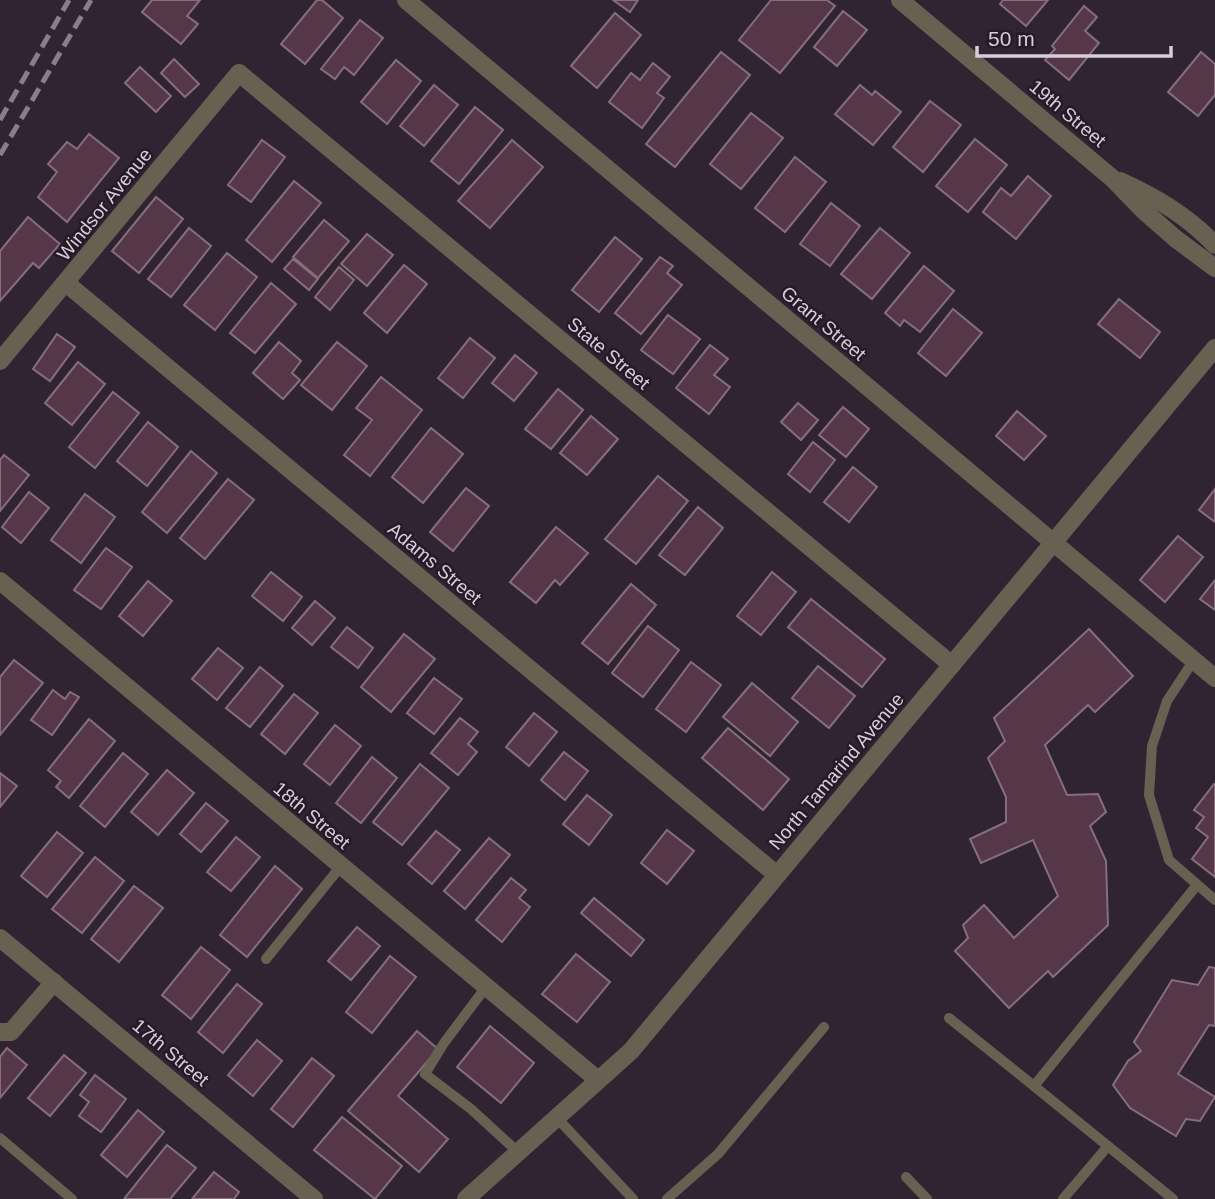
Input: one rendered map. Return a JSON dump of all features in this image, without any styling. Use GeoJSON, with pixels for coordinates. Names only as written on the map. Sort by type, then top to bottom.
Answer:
{"type":"FeatureCollection","features":[{"type":"Feature","properties":{"kind":"street","name":"Grant Street"},"geometry":{"type":"LineString","coordinates":[[406,0],[1215,678]]}},
{"type":"Feature","properties":{"kind":"street","name":"19th Street"},"geometry":{"type":"LineString","coordinates":[[900,0],[1112,178],[1144,211],[1215,268]]}},
{"type":"Feature","properties":{"kind":"street","name":"Windsor Avenue"},"geometry":{"type":"LineString","coordinates":[[0,361],[239,73]]}},
{"type":"Feature","properties":{"kind":"street","name":"State Street"},"geometry":{"type":"LineString","coordinates":[[239,73],[952,665]]}},
{"type":"Feature","properties":{"kind":"street","name":"19th Street"},"geometry":{"type":"LineString","coordinates":[[1112,178],[1154,197],[1196,225],[1215,245]]}},
{"type":"Feature","properties":{"kind":"street","name":"Adams Street"},"geometry":{"type":"LineString","coordinates":[[66,283],[777,875]]}},
{"type":"Feature","properties":{"kind":"street","name":"North Tamarind Avenue"},"geometry":{"type":"LineString","coordinates":[[466,1199],[631,1051],[1215,348]]}},
{"type":"Feature","properties":{"kind":"street","name":"18th Street"},"geometry":{"type":"LineString","coordinates":[[0,582],[598,1080]]}},
{"type":"Feature","properties":{"kind":"street","name":"17th Street"},"geometry":{"type":"LineString","coordinates":[[0,938],[314,1199]]}},
{"type":"Feature","properties":{"kind":"street"},"geometry":{"type":"LineString","coordinates":[[0,1032],[11,1032],[54,982]]}},
{"type":"Feature","properties":{"kind":"lane"},"geometry":{"type":"LineString","coordinates":[[1194,660],[1167,701],[1152,746],[1149,795],[1169,860],[1215,900]]}},
{"type":"Feature","properties":{"kind":"lane"},"geometry":{"type":"LineString","coordinates":[[265,958],[341,866]]}},
{"type":"Feature","properties":{"kind":"lane"},"geometry":{"type":"LineString","coordinates":[[1034,1086],[1197,885]]}},
{"type":"Feature","properties":{"kind":"lane"},"geometry":{"type":"LineString","coordinates":[[486,987],[444,1043],[425,1074],[471,1109],[518,1152]]}},
{"type":"Feature","properties":{"kind":"lane"},"geometry":{"type":"LineString","coordinates":[[948,1018],[1174,1199]]}},
{"type":"Feature","properties":{"kind":"lane"},"geometry":{"type":"LineString","coordinates":[[667,1199],[718,1154],[824,1027]]}},
{"type":"Feature","properties":{"kind":"lane"},"geometry":{"type":"LineString","coordinates":[[557,1118],[633,1199]]}},
{"type":"Feature","properties":{"kind":"lane"},"geometry":{"type":"LineString","coordinates":[[0,1138],[72,1199]]}},
{"type":"Feature","properties":{"kind":"lane"},"geometry":{"type":"LineString","coordinates":[[1063,1199],[1108,1146]]}},
{"type":"Feature","properties":{"kind":"lane"},"geometry":{"type":"LineString","coordinates":[[906,1177],[927,1199]]}},
{"type":"Feature","properties":{"kind":"building"},"geometry":{"type":"Polygon","coordinates":[[[152,0],[200,0],[187,16],[198,24],[181,44],[142,12],[152,0]]]}},
{"type":"Feature","properties":{"kind":"building"},"geometry":{"type":"Polygon","coordinates":[[[317,0],[322,0],[343,18],[305,64],[281,44],[317,0]]]}},
{"type":"Feature","properties":{"kind":"building"},"geometry":{"type":"Polygon","coordinates":[[[613,0],[638,0],[630,12],[613,0]]]}},
{"type":"Feature","properties":{"kind":"building"},"geometry":{"type":"Polygon","coordinates":[[[771,0],[827,0],[835,6],[780,73],[739,40],[771,0]]]}},
{"type":"Feature","properties":{"kind":"building"},"geometry":{"type":"Polygon","coordinates":[[[1003,0],[1048,0],[1026,26],[1000,4],[1003,0]]]}},
{"type":"Feature","properties":{"kind":"building"},"geometry":{"type":"Polygon","coordinates":[[[1084,6],[1097,17],[1085,31],[1099,43],[1069,80],[1045,60],[1055,49],[1052,46],[1084,6]]]}},
{"type":"Feature","properties":{"kind":"building"},"geometry":{"type":"Polygon","coordinates":[[[843,11],[867,30],[837,66],[814,47],[843,11]]]}},
{"type":"Feature","properties":{"kind":"building"},"geometry":{"type":"Polygon","coordinates":[[[615,13],[641,35],[597,88],[571,66],[615,13]]]}},
{"type":"Feature","properties":{"kind":"building"},"geometry":{"type":"Polygon","coordinates":[[[360,20],[383,38],[354,75],[344,67],[335,79],[321,69],[360,20]]]}},
{"type":"Feature","properties":{"kind":"building"},"geometry":{"type":"Polygon","coordinates":[[[721,52],[750,75],[675,167],[646,144],[721,52]]]}},
{"type":"Feature","properties":{"kind":"building"},"geometry":{"type":"Polygon","coordinates":[[[1201,52],[1215,64],[1215,95],[1198,116],[1168,92],[1201,52]]]}},
{"type":"Feature","properties":{"kind":"building"},"geometry":{"type":"Polygon","coordinates":[[[174,59],[199,84],[185,97],[161,73],[174,59]]]}},
{"type":"Feature","properties":{"kind":"building"},"geometry":{"type":"Polygon","coordinates":[[[396,60],[421,81],[387,124],[361,102],[396,60]]]}},
{"type":"Feature","properties":{"kind":"building"},"geometry":{"type":"Polygon","coordinates":[[[653,63],[670,77],[657,93],[664,98],[642,128],[609,102],[631,73],[640,80],[653,63]]]}},
{"type":"Feature","properties":{"kind":"building"},"geometry":{"type":"Polygon","coordinates":[[[140,67],[171,96],[156,112],[125,83],[140,67]]]}},
{"type":"Feature","properties":{"kind":"building"},"geometry":{"type":"Polygon","coordinates":[[[434,85],[458,105],[424,146],[400,126],[434,85]]]}},
{"type":"Feature","properties":{"kind":"building"},"geometry":{"type":"Polygon","coordinates":[[[860,85],[872,95],[875,91],[901,112],[873,145],[835,114],[860,85]]]}},
{"type":"Feature","properties":{"kind":"building"},"geometry":{"type":"Polygon","coordinates":[[[930,101],[961,125],[923,172],[893,147],[930,101]]]}},
{"type":"Feature","properties":{"kind":"building"},"geometry":{"type":"Polygon","coordinates":[[[475,107],[503,130],[459,184],[431,161],[475,107]]]}},
{"type":"Feature","properties":{"kind":"building"},"geometry":{"type":"Polygon","coordinates":[[[751,113],[783,138],[741,189],[710,164],[751,113]]]}},
{"type":"Feature","properties":{"kind":"building"},"geometry":{"type":"Polygon","coordinates":[[[89,134],[119,158],[67,222],[38,197],[57,172],[48,164],[67,142],[77,149],[89,134]]]}},
{"type":"Feature","properties":{"kind":"building"},"geometry":{"type":"Polygon","coordinates":[[[975,139],[1007,165],[968,212],[936,186],[975,139]]]}},
{"type":"Feature","properties":{"kind":"building"},"geometry":{"type":"Polygon","coordinates":[[[262,140],[285,157],[251,202],[228,185],[262,140]]]}},
{"type":"Feature","properties":{"kind":"building"},"geometry":{"type":"Polygon","coordinates":[[[512,140],[543,167],[490,228],[458,201],[512,140]]]}},
{"type":"Feature","properties":{"kind":"building"},"geometry":{"type":"Polygon","coordinates":[[[795,157],[826,182],[785,232],[755,208],[795,157]]]}},
{"type":"Feature","properties":{"kind":"building"},"geometry":{"type":"Polygon","coordinates":[[[1028,176],[1051,196],[1016,239],[983,212],[1001,188],[1011,196],[1028,176]]]}},
{"type":"Feature","properties":{"kind":"building"},"geometry":{"type":"Polygon","coordinates":[[[294,181],[321,203],[272,262],[246,240],[294,181]]]}},
{"type":"Feature","properties":{"kind":"building"},"geometry":{"type":"Polygon","coordinates":[[[156,197],[183,219],[139,273],[112,251],[156,197]]]}},
{"type":"Feature","properties":{"kind":"building"},"geometry":{"type":"Polygon","coordinates":[[[831,203],[860,226],[830,266],[800,244],[831,203]]]}},
{"type":"Feature","properties":{"kind":"building"},"geometry":{"type":"Polygon","coordinates":[[[28,217],[60,244],[39,268],[33,263],[0,301],[0,251],[28,217]]]}},
{"type":"Feature","properties":{"kind":"building"},"geometry":{"type":"Polygon","coordinates":[[[324,220],[349,241],[318,278],[293,257],[324,220]]]}},
{"type":"Feature","properties":{"kind":"building"},"geometry":{"type":"Polygon","coordinates":[[[189,228],[211,246],[171,297],[148,279],[189,228]]]}},
{"type":"Feature","properties":{"kind":"building"},"geometry":{"type":"Polygon","coordinates":[[[880,228],[910,253],[872,299],[841,274],[880,228]]]}},
{"type":"Feature","properties":{"kind":"building"},"geometry":{"type":"Polygon","coordinates":[[[367,234],[393,255],[367,286],[341,264],[367,234]]]}},
{"type":"Feature","properties":{"kind":"building"},"geometry":{"type":"Polygon","coordinates":[[[615,237],[642,259],[599,312],[572,290],[615,237]]]}},
{"type":"Feature","properties":{"kind":"building"},"geometry":{"type":"Polygon","coordinates":[[[227,253],[257,277],[215,330],[184,305],[227,253]]]}},
{"type":"Feature","properties":{"kind":"building"},"geometry":{"type":"Polygon","coordinates":[[[660,257],[673,266],[667,273],[682,285],[641,334],[615,313],[660,257]]]}},
{"type":"Feature","properties":{"kind":"building"},"geometry":{"type":"Polygon","coordinates":[[[293,259],[318,279],[309,290],[284,269],[293,259]]]}},
{"type":"Feature","properties":{"kind":"building"},"geometry":{"type":"Polygon","coordinates":[[[404,265],[427,284],[387,333],[364,313],[404,265]]]}},
{"type":"Feature","properties":{"kind":"building"},"geometry":{"type":"Polygon","coordinates":[[[924,266],[954,291],[920,332],[904,320],[900,326],[885,313],[924,266]]]}},
{"type":"Feature","properties":{"kind":"building"},"geometry":{"type":"Polygon","coordinates":[[[339,267],[354,280],[330,310],[315,297],[339,267]]]}},
{"type":"Feature","properties":{"kind":"building"},"geometry":{"type":"Polygon","coordinates":[[[271,283],[296,304],[255,353],[230,333],[271,283]]]}},
{"type":"Feature","properties":{"kind":"building"},"geometry":{"type":"Polygon","coordinates":[[[1119,299],[1160,332],[1140,358],[1098,324],[1119,299]]]}},
{"type":"Feature","properties":{"kind":"building"},"geometry":{"type":"Polygon","coordinates":[[[953,309],[982,333],[946,376],[918,353],[953,309]]]}},
{"type":"Feature","properties":{"kind":"building"},"geometry":{"type":"Polygon","coordinates":[[[668,315],[700,339],[673,374],[641,350],[668,315]]]}},
{"type":"Feature","properties":{"kind":"building"},"geometry":{"type":"Polygon","coordinates":[[[57,334],[75,347],[50,381],[33,369],[57,334]]]}},
{"type":"Feature","properties":{"kind":"building"},"geometry":{"type":"Polygon","coordinates":[[[470,338],[495,358],[463,398],[438,378],[470,338]]]}},
{"type":"Feature","properties":{"kind":"building"},"geometry":{"type":"Polygon","coordinates":[[[279,342],[301,361],[292,373],[300,380],[283,399],[253,373],[279,342]]]}},
{"type":"Feature","properties":{"kind":"building"},"geometry":{"type":"Polygon","coordinates":[[[337,342],[367,366],[332,410],[301,385],[337,342]]]}},
{"type":"Feature","properties":{"kind":"building"},"geometry":{"type":"Polygon","coordinates":[[[710,345],[728,359],[714,375],[730,387],[709,414],[676,388],[710,345]]]}},
{"type":"Feature","properties":{"kind":"building"},"geometry":{"type":"Polygon","coordinates":[[[515,355],[537,373],[514,401],[492,383],[515,355]]]}},
{"type":"Feature","properties":{"kind":"building"},"geometry":{"type":"Polygon","coordinates":[[[78,362],[105,384],[72,425],[45,403],[78,362]]]}},
{"type":"Feature","properties":{"kind":"building"},"geometry":{"type":"Polygon","coordinates":[[[381,377],[422,410],[370,476],[344,455],[372,420],[356,408],[381,377]]]}},
{"type":"Feature","properties":{"kind":"building"},"geometry":{"type":"Polygon","coordinates":[[[558,389],[583,410],[551,449],[525,429],[558,389]]]}},
{"type":"Feature","properties":{"kind":"building"},"geometry":{"type":"Polygon","coordinates":[[[113,392],[139,413],[95,468],[69,447],[113,392]]]}},
{"type":"Feature","properties":{"kind":"building"},"geometry":{"type":"Polygon","coordinates":[[[798,403],[818,420],[801,440],[781,422],[798,403]]]}},
{"type":"Feature","properties":{"kind":"building"},"geometry":{"type":"Polygon","coordinates":[[[843,407],[869,429],[846,457],[819,435],[843,407]]]}},
{"type":"Feature","properties":{"kind":"building"},"geometry":{"type":"Polygon","coordinates":[[[1017,411],[1046,436],[1024,460],[996,436],[1017,411]]]}},
{"type":"Feature","properties":{"kind":"building"},"geometry":{"type":"Polygon","coordinates":[[[591,416],[618,439],[587,475],[560,453],[591,416]]]}},
{"type":"Feature","properties":{"kind":"building"},"geometry":{"type":"Polygon","coordinates":[[[148,422],[178,447],[147,486],[117,461],[148,422]]]}},
{"type":"Feature","properties":{"kind":"building"},"geometry":{"type":"Polygon","coordinates":[[[431,428],[463,454],[423,503],[392,477],[431,428]]]}},
{"type":"Feature","properties":{"kind":"building"},"geometry":{"type":"Polygon","coordinates":[[[813,442],[835,460],[810,492],[788,474],[813,442]]]}},
{"type":"Feature","properties":{"kind":"building"},"geometry":{"type":"Polygon","coordinates":[[[191,451],[217,473],[167,533],[142,512],[191,451]]]}},
{"type":"Feature","properties":{"kind":"building"},"geometry":{"type":"Polygon","coordinates":[[[4,455],[29,475],[0,511],[0,460],[4,455]]]}},
{"type":"Feature","properties":{"kind":"building"},"geometry":{"type":"Polygon","coordinates":[[[853,467],[877,487],[849,522],[824,502],[853,467]]]}},
{"type":"Feature","properties":{"kind":"building"},"geometry":{"type":"Polygon","coordinates":[[[658,476],[688,501],[636,564],[605,539],[658,476]]]}},
{"type":"Feature","properties":{"kind":"building"},"geometry":{"type":"Polygon","coordinates":[[[228,479],[254,500],[205,559],[180,538],[228,479]]]}},
{"type":"Feature","properties":{"kind":"building"},"geometry":{"type":"Polygon","coordinates":[[[466,488],[489,506],[453,551],[430,532],[466,488]]]}},
{"type":"Feature","properties":{"kind":"building"},"geometry":{"type":"Polygon","coordinates":[[[1215,489],[1215,522],[1199,510],[1215,489]]]}},
{"type":"Feature","properties":{"kind":"building"},"geometry":{"type":"Polygon","coordinates":[[[29,492],[49,508],[21,543],[2,527],[29,492]]]}},
{"type":"Feature","properties":{"kind":"building"},"geometry":{"type":"Polygon","coordinates":[[[85,494],[115,517],[81,563],[51,540],[85,494]]]}},
{"type":"Feature","properties":{"kind":"building"},"geometry":{"type":"Polygon","coordinates":[[[698,507],[723,528],[685,575],[659,555],[698,507]]]}},
{"type":"Feature","properties":{"kind":"building"},"geometry":{"type":"Polygon","coordinates":[[[556,527],[588,553],[560,585],[555,580],[536,603],[510,582],[556,527]]]}},
{"type":"Feature","properties":{"kind":"building"},"geometry":{"type":"Polygon","coordinates":[[[1178,536],[1203,557],[1165,602],[1140,580],[1178,536]]]}},
{"type":"Feature","properties":{"kind":"building"},"geometry":{"type":"Polygon","coordinates":[[[106,548],[132,567],[101,609],[74,590],[106,548]]]}},
{"type":"Feature","properties":{"kind":"building"},"geometry":{"type":"Polygon","coordinates":[[[271,572],[302,597],[283,621],[252,596],[271,572]]]}},
{"type":"Feature","properties":{"kind":"building"},"geometry":{"type":"Polygon","coordinates":[[[772,572],[796,592],[761,635],[737,616],[772,572]]]}},
{"type":"Feature","properties":{"kind":"building"},"geometry":{"type":"Polygon","coordinates":[[[1215,580],[1215,610],[1200,599],[1215,580]]]}},
{"type":"Feature","properties":{"kind":"building"},"geometry":{"type":"Polygon","coordinates":[[[148,581],[172,601],[143,636],[119,616],[148,581]]]}},
{"type":"Feature","properties":{"kind":"building"},"geometry":{"type":"Polygon","coordinates":[[[631,584],[656,605],[608,664],[582,643],[631,584]]]}},
{"type":"Feature","properties":{"kind":"building"},"geometry":{"type":"Polygon","coordinates":[[[811,599],[885,659],[862,687],[788,627],[811,599]]]}},
{"type":"Feature","properties":{"kind":"building"},"geometry":{"type":"Polygon","coordinates":[[[315,601],[335,618],[312,645],[292,628],[315,601]]]}},
{"type":"Feature","properties":{"kind":"building"},"geometry":{"type":"Polygon","coordinates":[[[648,626],[679,650],[643,697],[612,673],[648,626]]]}},
{"type":"Feature","properties":{"kind":"building"},"geometry":{"type":"Polygon","coordinates":[[[347,627],[373,648],[358,668],[331,647],[347,627]]]}},
{"type":"Feature","properties":{"kind":"building"},"geometry":{"type":"Polygon","coordinates":[[[1089,629],[1133,676],[1095,712],[1088,705],[1045,745],[1067,795],[1098,794],[1106,812],[1090,826],[1106,861],[1108,925],[1053,977],[1048,971],[1009,1008],[955,951],[968,938],[963,925],[984,905],[1014,938],[1058,896],[1033,840],[981,863],[970,839],[1006,822],[1006,797],[988,758],[1005,741],[994,718],[1089,629]]]}},
{"type":"Feature","properties":{"kind":"building"},"geometry":{"type":"Polygon","coordinates":[[[404,634],[435,659],[391,712],[361,687],[404,634]]]}},
{"type":"Feature","properties":{"kind":"building"},"geometry":{"type":"Polygon","coordinates":[[[218,648],[243,668],[217,700],[192,679],[218,648]]]}},
{"type":"Feature","properties":{"kind":"building"},"geometry":{"type":"Polygon","coordinates":[[[14,660],[43,683],[0,735],[0,677],[14,660]]]}},
{"type":"Feature","properties":{"kind":"building"},"geometry":{"type":"Polygon","coordinates":[[[691,662],[721,685],[686,732],[656,709],[691,662]]]}},
{"type":"Feature","properties":{"kind":"building"},"geometry":{"type":"Polygon","coordinates":[[[818,666],[855,696],[829,728],[792,698],[818,666]]]}},
{"type":"Feature","properties":{"kind":"building"},"geometry":{"type":"Polygon","coordinates":[[[260,667],[283,686],[250,727],[226,708],[260,667]]]}},
{"type":"Feature","properties":{"kind":"building"},"geometry":{"type":"Polygon","coordinates":[[[434,678],[462,699],[434,734],[407,713],[434,678]]]}},
{"type":"Feature","properties":{"kind":"building"},"geometry":{"type":"Polygon","coordinates":[[[752,683],[798,722],[770,756],[723,717],[752,683]]]}},
{"type":"Feature","properties":{"kind":"building"},"geometry":{"type":"Polygon","coordinates":[[[53,690],[65,699],[70,692],[79,697],[52,735],[31,720],[53,690]]]}},
{"type":"Feature","properties":{"kind":"building"},"geometry":{"type":"Polygon","coordinates":[[[294,694],[318,713],[285,754],[261,734],[294,694]]]}},
{"type":"Feature","properties":{"kind":"building"},"geometry":{"type":"Polygon","coordinates":[[[534,713],[557,732],[529,766],[506,747],[534,713]]]}},
{"type":"Feature","properties":{"kind":"building"},"geometry":{"type":"Polygon","coordinates":[[[460,718],[478,732],[468,744],[477,752],[458,775],[431,753],[460,718]]]}},
{"type":"Feature","properties":{"kind":"building"},"geometry":{"type":"Polygon","coordinates":[[[89,719],[115,741],[69,798],[56,787],[61,781],[48,770],[89,719]]]}},
{"type":"Feature","properties":{"kind":"building"},"geometry":{"type":"Polygon","coordinates":[[[335,725],[361,746],[330,785],[304,764],[335,725]]]}},
{"type":"Feature","properties":{"kind":"building"},"geometry":{"type":"Polygon","coordinates":[[[728,728],[789,779],[763,810],[702,758],[728,728]]]}},
{"type":"Feature","properties":{"kind":"building"},"geometry":{"type":"Polygon","coordinates":[[[564,752],[588,771],[565,800],[541,780],[564,752]]]}},
{"type":"Feature","properties":{"kind":"building"},"geometry":{"type":"Polygon","coordinates":[[[123,753],[148,774],[105,827],[80,806],[123,753]]]}},
{"type":"Feature","properties":{"kind":"building"},"geometry":{"type":"Polygon","coordinates":[[[372,757],[397,778],[361,823],[336,803],[372,757]]]}},
{"type":"Feature","properties":{"kind":"building"},"geometry":{"type":"Polygon","coordinates":[[[420,764],[449,788],[402,845],[373,822],[420,764]]]}},
{"type":"Feature","properties":{"kind":"building"},"geometry":{"type":"Polygon","coordinates":[[[167,770],[194,793],[158,835],[131,812],[167,770]]]}},
{"type":"Feature","properties":{"kind":"building"},"geometry":{"type":"Polygon","coordinates":[[[0,773],[17,786],[0,807],[0,773]]]}},
{"type":"Feature","properties":{"kind":"building"},"geometry":{"type":"Polygon","coordinates":[[[1214,784],[1215,877],[1192,859],[1208,837],[1196,828],[1204,817],[1194,810],[1214,784]]]}},
{"type":"Feature","properties":{"kind":"building"},"geometry":{"type":"Polygon","coordinates":[[[587,795],[612,815],[589,845],[563,824],[587,795]]]}},
{"type":"Feature","properties":{"kind":"building"},"geometry":{"type":"Polygon","coordinates":[[[206,803],[228,821],[201,852],[180,834],[206,803]]]}},
{"type":"Feature","properties":{"kind":"building"},"geometry":{"type":"Polygon","coordinates":[[[667,830],[694,851],[667,884],[641,863],[667,830]]]}},
{"type":"Feature","properties":{"kind":"building"},"geometry":{"type":"Polygon","coordinates":[[[436,831],[460,850],[432,884],[408,864],[436,831]]]}},
{"type":"Feature","properties":{"kind":"building"},"geometry":{"type":"Polygon","coordinates":[[[57,832],[83,853],[47,897],[21,876],[57,832]]]}},
{"type":"Feature","properties":{"kind":"building"},"geometry":{"type":"Polygon","coordinates":[[[236,837],[260,857],[231,891],[207,872],[236,837]]]}},
{"type":"Feature","properties":{"kind":"building"},"geometry":{"type":"Polygon","coordinates":[[[489,838],[510,855],[465,909],[444,891],[489,838]]]}},
{"type":"Feature","properties":{"kind":"building"},"geometry":{"type":"Polygon","coordinates":[[[95,857],[124,881],[82,933],[52,909],[95,857]]]}},
{"type":"Feature","properties":{"kind":"building"},"geometry":{"type":"Polygon","coordinates":[[[275,866],[302,889],[247,957],[220,935],[275,866]]]}},
{"type":"Feature","properties":{"kind":"building"},"geometry":{"type":"Polygon","coordinates":[[[511,878],[526,890],[519,898],[530,907],[502,942],[476,920],[511,878]]]}},
{"type":"Feature","properties":{"kind":"building"},"geometry":{"type":"Polygon","coordinates":[[[134,886],[163,908],[119,962],[91,939],[134,886]]]}},
{"type":"Feature","properties":{"kind":"building"},"geometry":{"type":"Polygon","coordinates":[[[594,898],[644,940],[631,956],[581,913],[594,898]]]}},
{"type":"Feature","properties":{"kind":"building"},"geometry":{"type":"Polygon","coordinates":[[[357,927],[380,946],[351,980],[328,961],[357,927]]]}},
{"type":"Feature","properties":{"kind":"building"},"geometry":{"type":"Polygon","coordinates":[[[201,947],[230,970],[191,1019],[162,995],[201,947]]]}},
{"type":"Feature","properties":{"kind":"building"},"geometry":{"type":"Polygon","coordinates":[[[576,954],[610,982],[577,1022],[542,994],[576,954]]]}},
{"type":"Feature","properties":{"kind":"building"},"geometry":{"type":"Polygon","coordinates":[[[390,956],[416,977],[372,1033],[346,1012],[390,956]]]}},
{"type":"Feature","properties":{"kind":"building"},"geometry":{"type":"Polygon","coordinates":[[[1209,967],[1215,968],[1215,1026],[1209,1025],[1178,1074],[1215,1097],[1200,1121],[1186,1119],[1176,1136],[1130,1108],[1113,1085],[1128,1061],[1141,1051],[1134,1042],[1172,980],[1198,985],[1209,967]]]}},
{"type":"Feature","properties":{"kind":"building"},"geometry":{"type":"Polygon","coordinates":[[[237,984],[262,1004],[223,1053],[198,1032],[237,984]]]}},
{"type":"Feature","properties":{"kind":"building"},"geometry":{"type":"Polygon","coordinates":[[[490,1026],[534,1063],[501,1103],[457,1067],[490,1026]]]}},
{"type":"Feature","properties":{"kind":"building"},"geometry":{"type":"Polygon","coordinates":[[[417,1031],[438,1049],[398,1096],[448,1139],[419,1172],[348,1111],[417,1031]]]}},
{"type":"Feature","properties":{"kind":"building"},"geometry":{"type":"Polygon","coordinates":[[[257,1040],[282,1061],[253,1096],[228,1075],[257,1040]]]}},
{"type":"Feature","properties":{"kind":"building"},"geometry":{"type":"Polygon","coordinates":[[[7,1048],[27,1065],[0,1098],[0,1057],[7,1048]]]}},
{"type":"Feature","properties":{"kind":"building"},"geometry":{"type":"Polygon","coordinates":[[[64,1055],[86,1073],[50,1116],[28,1098],[64,1055]]]}},
{"type":"Feature","properties":{"kind":"building"},"geometry":{"type":"Polygon","coordinates":[[[312,1058],[334,1076],[293,1127],[271,1109],[312,1058]]]}},
{"type":"Feature","properties":{"kind":"building"},"geometry":{"type":"Polygon","coordinates":[[[95,1075],[126,1099],[101,1132],[79,1116],[89,1102],[80,1095],[95,1075]]]}},
{"type":"Feature","properties":{"kind":"building"},"geometry":{"type":"Polygon","coordinates":[[[138,1110],[164,1132],[127,1177],[101,1155],[138,1110]]]}},
{"type":"Feature","properties":{"kind":"building"},"geometry":{"type":"Polygon","coordinates":[[[342,1117],[402,1166],[375,1199],[314,1150],[342,1117]]]}},
{"type":"Feature","properties":{"kind":"building"},"geometry":{"type":"Polygon","coordinates":[[[167,1145],[196,1168],[170,1199],[124,1199],[167,1145]]]}},
{"type":"Feature","properties":{"kind":"building"},"geometry":{"type":"Polygon","coordinates":[[[214,1172],[239,1192],[234,1199],[192,1199],[214,1172]]]}},
{"type":"Feature","properties":{"kind":"railway"},"geometry":{"type":"LineString","coordinates":[[0,120],[69,0]]}},
{"type":"Feature","properties":{"kind":"railway"},"geometry":{"type":"LineString","coordinates":[[0,155],[91,0]]}}]}
